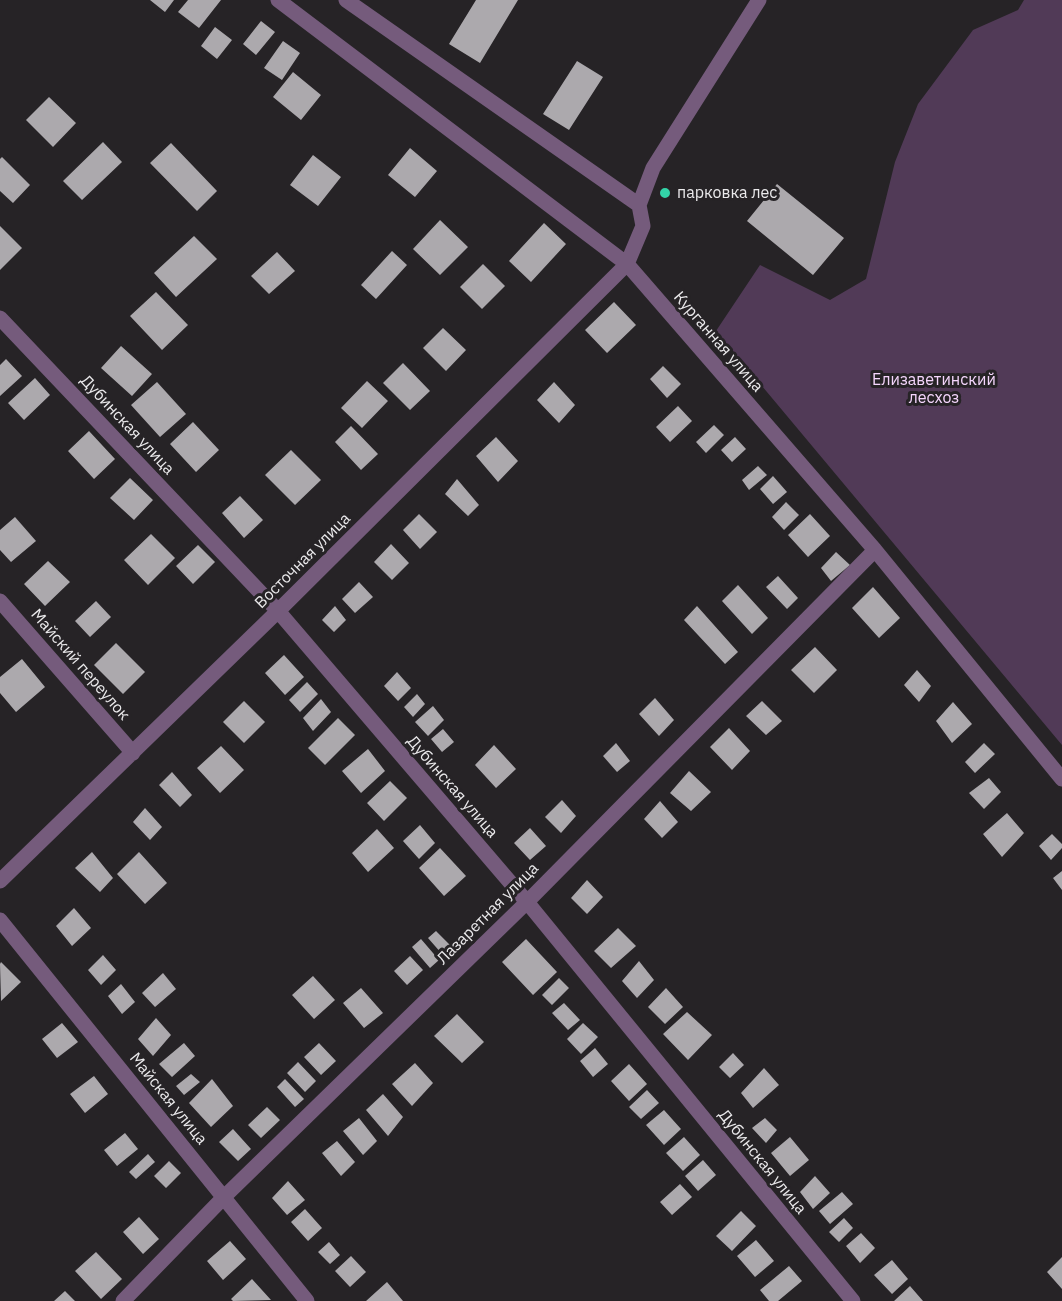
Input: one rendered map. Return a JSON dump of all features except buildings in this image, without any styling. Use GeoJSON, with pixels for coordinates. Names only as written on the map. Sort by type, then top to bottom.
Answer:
{"type":"FeatureCollection","features":[{"type":"Feature","properties":{"kind":"street","name":"Курганная улица"},"geometry":{"type":"LineString","coordinates":[[278,0],[627,264],[875,550],[1061,777]]}},
{"type":"Feature","properties":{"kind":"street"},"geometry":{"type":"LineString","coordinates":[[346,0],[639,205]]}},
{"type":"Feature","properties":{"kind":"street"},"geometry":{"type":"LineString","coordinates":[[627,264],[643,226],[639,205],[653,168],[759,0]]}},
{"type":"Feature","properties":{"kind":"street","name":"Восточная улица"},"geometry":{"type":"LineString","coordinates":[[0,880],[278,611],[627,264]]}},
{"type":"Feature","properties":{"kind":"street","name":"Дубинская улица"},"geometry":{"type":"LineString","coordinates":[[0,318],[278,611],[527,902],[853,1301]]}},
{"type":"Feature","properties":{"kind":"street","name":"Лазаретная улица"},"geometry":{"type":"LineString","coordinates":[[123,1301],[224,1197],[527,902],[875,550]]}},
{"type":"Feature","properties":{"kind":"street","name":"Майский переулок"},"geometry":{"type":"LineString","coordinates":[[0,601],[133,753]]}},
{"type":"Feature","properties":{"kind":"street","name":"Майская улица"},"geometry":{"type":"LineString","coordinates":[[0,920],[307,1301]]}},
{"type":"Feature","properties":{"kind":"green space","name":"Елизаветинский лесхоз"},"geometry":{"type":"Polygon","coordinates":[[[1024,0],[1062,0],[1062,745],[716,331],[760,265],[830,300],[866,279],[895,162],[918,104],[973,30],[1018,10],[1024,0]]]}},
{"type":"Feature","properties":{"kind":"place","name":"парковка лес"},"geometry":{"type":"Point","coordinates":[665,193]}}]}
